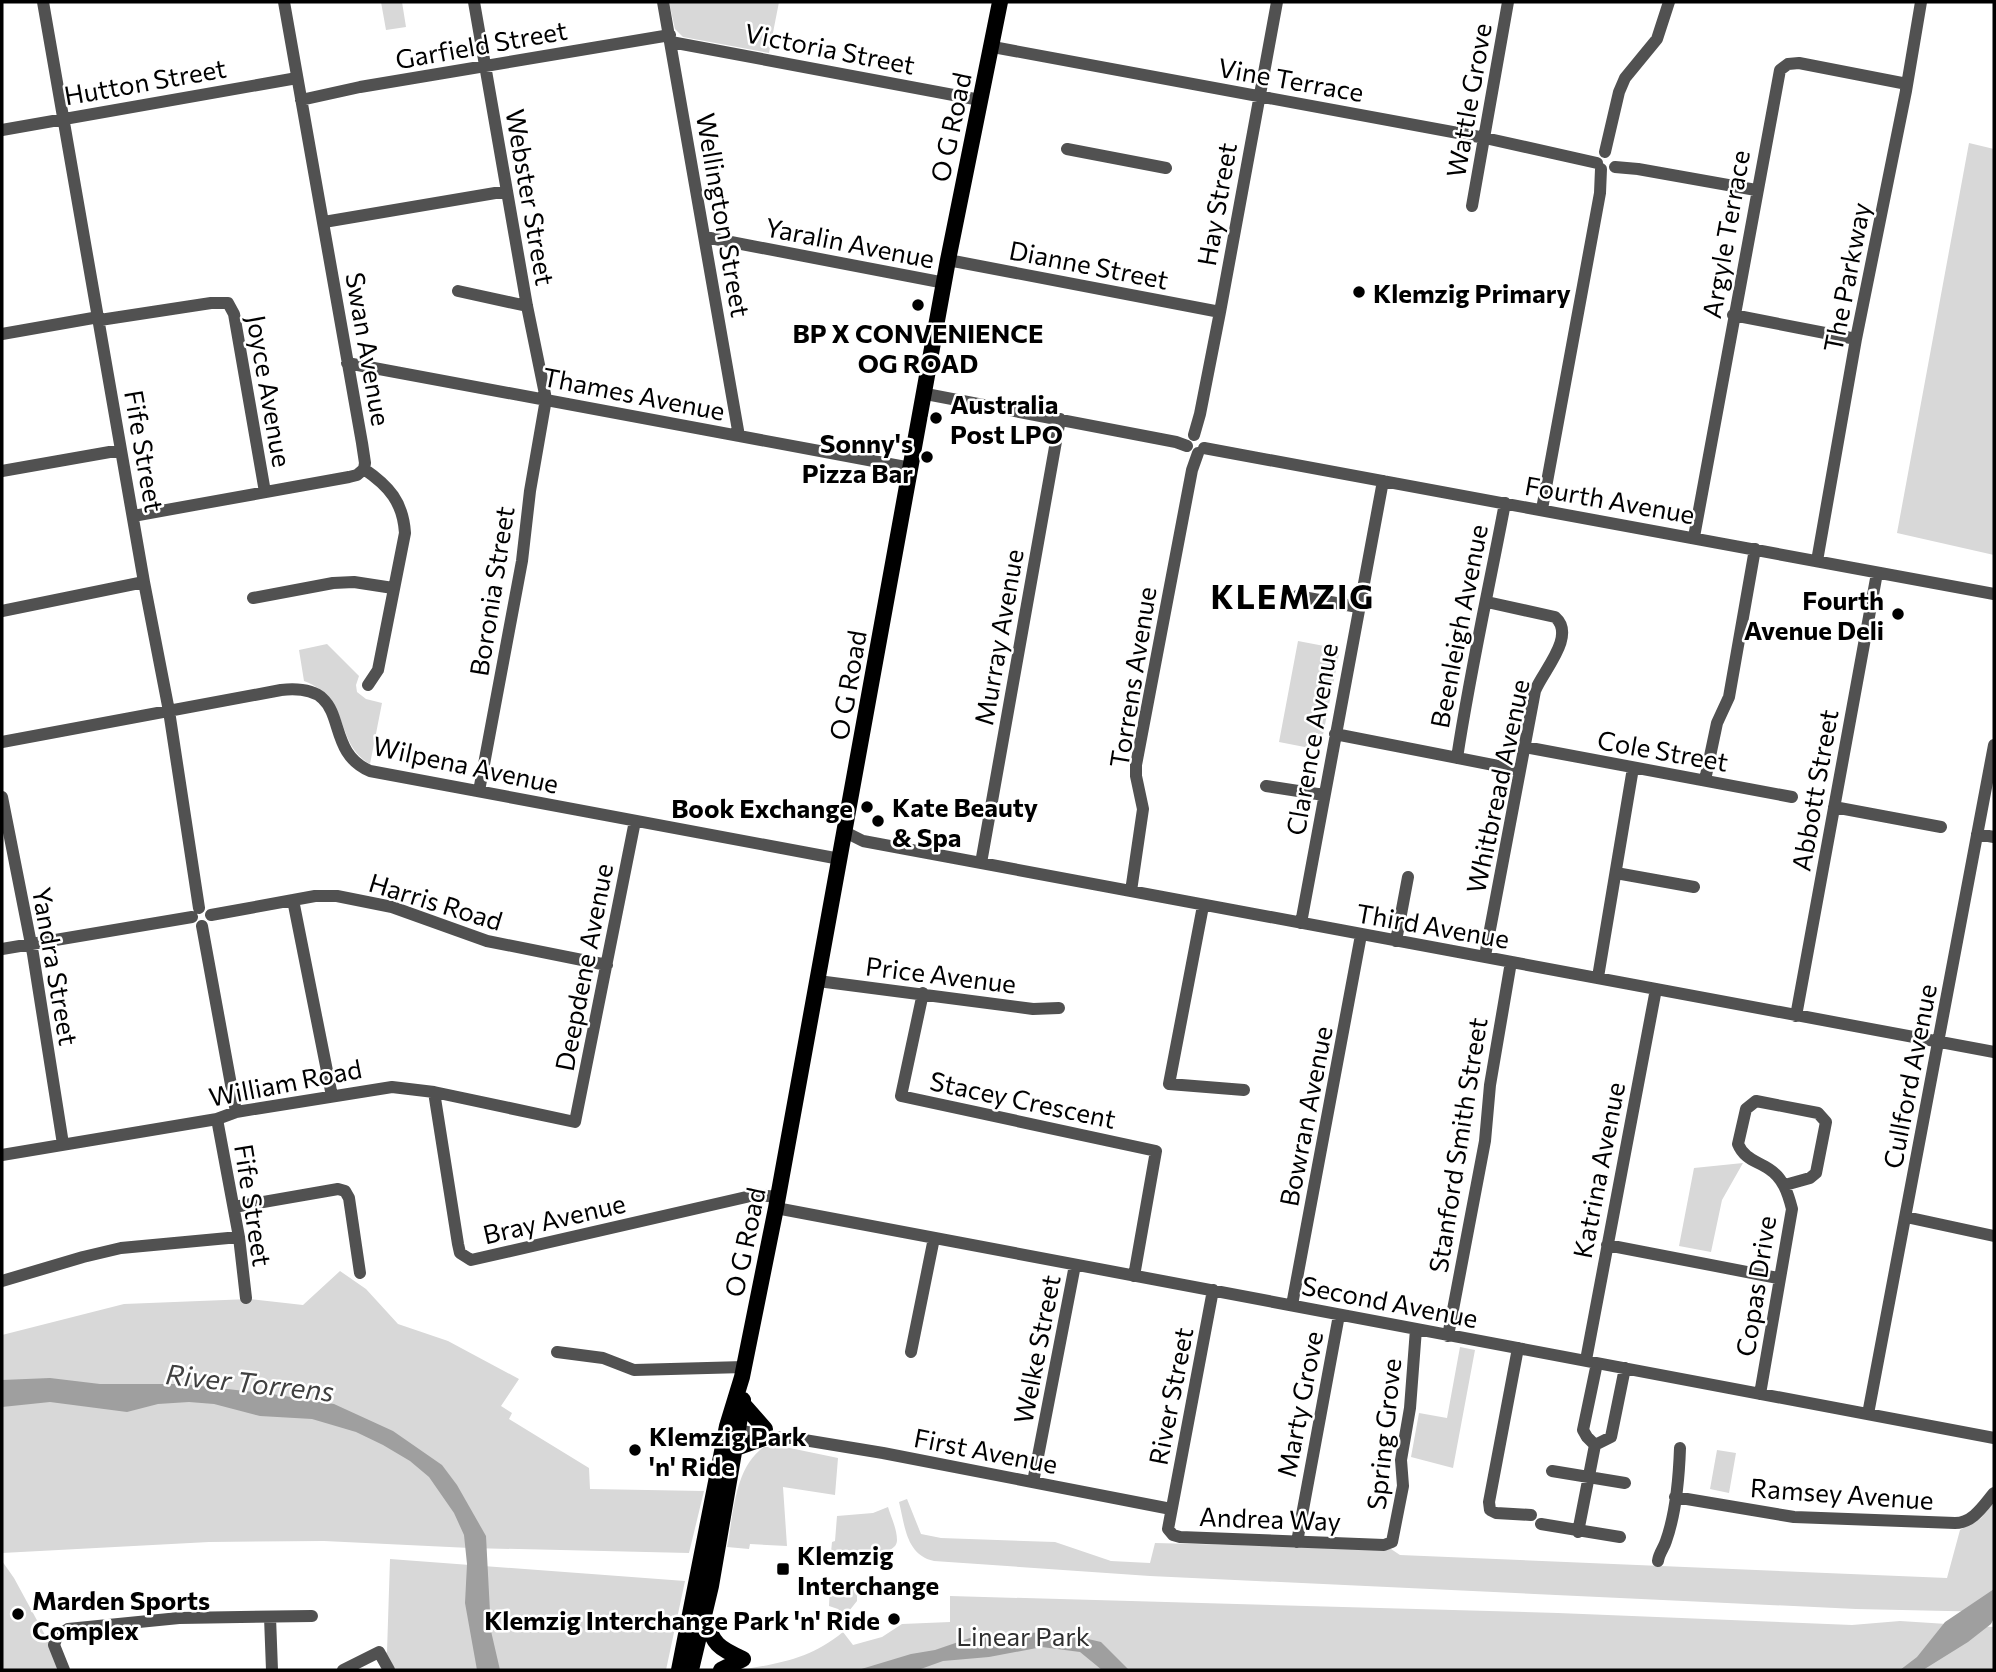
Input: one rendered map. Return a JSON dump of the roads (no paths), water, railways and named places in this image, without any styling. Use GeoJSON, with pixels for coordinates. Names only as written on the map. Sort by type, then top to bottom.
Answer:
{"type":"FeatureCollection","features":[{"type":"Feature","properties":{"kind":"main road","name":"O G Road"},"geometry":{"type":"LineString","coordinates":[[686,1663],[778,1203],[926,394],[948,260],[1000,2]]}},
{"type":"Feature","properties":{"kind":"main road","name":"O G Road"},"geometry":{"type":"LineString","coordinates":[[710,1543],[736,1448],[735,1428],[743,1404],[743,1372]]}},
{"type":"Feature","properties":{"kind":"main road"},"geometry":{"type":"LineString","coordinates":[[736,1448],[766,1433],[743,1404]]}},
{"type":"Feature","properties":{"kind":"main road","name":"O G Road"},"geometry":{"type":"LineString","coordinates":[[686,1663],[705,1617],[703,1586]]}},
{"type":"Feature","properties":{"kind":"main road"},"geometry":{"type":"LineString","coordinates":[[705,1617],[711,1638],[722,1650],[743,1659],[721,1670]]}},
{"type":"Feature","properties":{"kind":"street","name":"Fife Street"},"geometry":{"type":"LineString","coordinates":[[43,2],[169,711],[195,912]]}},
{"type":"Feature","properties":{"kind":"street","name":"Swan Avenue"},"geometry":{"type":"LineString","coordinates":[[284,2],[362,443],[364,469]]}},
{"type":"Feature","properties":{"kind":"street","name":"Webster Street"},"geometry":{"type":"LineString","coordinates":[[474,2],[546,399]]}},
{"type":"Feature","properties":{"kind":"street","name":"Wellington Street"},"geometry":{"type":"LineString","coordinates":[[663,2],[739,436]]}},
{"type":"Feature","properties":{"kind":"street","name":"Hay Street"},"geometry":{"type":"LineString","coordinates":[[1194,444],[1277,2]]}},
{"type":"Feature","properties":{"kind":"street","name":"Wattle Grove"},"geometry":{"type":"LineString","coordinates":[[1472,206],[1508,2]]}},
{"type":"Feature","properties":{"kind":"street"},"geometry":{"type":"LineString","coordinates":[[1542,509],[1615,106],[1625,78],[1658,38],[1669,2]]}},
{"type":"Feature","properties":{"kind":"street","name":"The Parkway"},"geometry":{"type":"LineString","coordinates":[[1817,561],[1856,339],[1921,2]]}},
{"type":"Feature","properties":{"kind":"street","name":"Garfield Street"},"geometry":{"type":"LineString","coordinates":[[300,100],[486,66],[670,38]]}},
{"type":"Feature","properties":{"kind":"street","name":"Victoria Street"},"geometry":{"type":"LineString","coordinates":[[670,38],[980,100]]}},
{"type":"Feature","properties":{"kind":"street","name":"Vine Terrace"},"geometry":{"type":"LineString","coordinates":[[993,47],[1581,158],[1607,159],[1638,169],[1756,190]]}},
{"type":"Feature","properties":{"kind":"street","name":"Argyle Terrace"},"geometry":{"type":"LineString","coordinates":[[1694,537],[1780,70],[1785,65],[1799,63],[1907,84]]}},
{"type":"Feature","properties":{"kind":"street","name":"Hutton Street"},"geometry":{"type":"LineString","coordinates":[[2,130],[297,78]]}},
{"type":"Feature","properties":{"kind":"street"},"geometry":{"type":"LineString","coordinates":[[1068,149],[1166,168]]}},
{"type":"Feature","properties":{"kind":"street"},"geometry":{"type":"LineString","coordinates":[[324,222],[508,191]]}},
{"type":"Feature","properties":{"kind":"street","name":"Yaralin Avenue"},"geometry":{"type":"LineString","coordinates":[[705,237],[944,283]]}},
{"type":"Feature","properties":{"kind":"street","name":"Dianne Street"},"geometry":{"type":"LineString","coordinates":[[948,260],[1220,312]]}},
{"type":"Feature","properties":{"kind":"street"},"geometry":{"type":"LineString","coordinates":[[458,291],[527,306]]}},
{"type":"Feature","properties":{"kind":"street","name":"Joyce Avenue"},"geometry":{"type":"LineString","coordinates":[[100,320],[211,303],[228,303],[232,307],[265,492]]}},
{"type":"Feature","properties":{"kind":"street"},"geometry":{"type":"LineString","coordinates":[[1733,315],[1856,339]]}},
{"type":"Feature","properties":{"kind":"street"},"geometry":{"type":"LineString","coordinates":[[2,334],[93,318],[100,320]]}},
{"type":"Feature","properties":{"kind":"street","name":"Thames Avenue"},"geometry":{"type":"LineString","coordinates":[[347,363],[911,468]]}},
{"type":"Feature","properties":{"kind":"street","name":"Fourth Avenue"},"geometry":{"type":"LineString","coordinates":[[926,394],[1994,594]]}},
{"type":"Feature","properties":{"kind":"street","name":"Boronia Street"},"geometry":{"type":"LineString","coordinates":[[479,791],[522,561],[530,491],[546,399]]}},
{"type":"Feature","properties":{"kind":"street","name":"Murray Avenue"},"geometry":{"type":"LineString","coordinates":[[981,863],[1060,419]]}},
{"type":"Feature","properties":{"kind":"street","name":"Torrens Avenue"},"geometry":{"type":"LineString","coordinates":[[1131,891],[1143,808],[1136,765],[1192,470],[1194,444]]}},
{"type":"Feature","properties":{"kind":"street"},"geometry":{"type":"LineString","coordinates":[[2,471],[121,450]]}},
{"type":"Feature","properties":{"kind":"street"},"geometry":{"type":"LineString","coordinates":[[133,516],[349,477],[364,469],[385,486],[402,511],[405,533],[378,670],[368,685]]}},
{"type":"Feature","properties":{"kind":"street","name":"Clarence Avenue"},"geometry":{"type":"LineString","coordinates":[[1301,923],[1383,481]]}},
{"type":"Feature","properties":{"kind":"street","name":"Beenleigh Avenue"},"geometry":{"type":"LineString","coordinates":[[1457,758],[1469,678],[1487,603],[1505,503]]}},
{"type":"Feature","properties":{"kind":"street"},"geometry":{"type":"LineString","coordinates":[[1705,780],[1717,723],[1729,697],[1755,549]]}},
{"type":"Feature","properties":{"kind":"street","name":"Abbott Street"},"geometry":{"type":"LineString","coordinates":[[1796,1016],[1877,573]]}},
{"type":"Feature","properties":{"kind":"street"},"geometry":{"type":"LineString","coordinates":[[2,611],[144,582]]}},
{"type":"Feature","properties":{"kind":"street"},"geometry":{"type":"LineString","coordinates":[[253,598],[333,583],[354,582],[393,588]]}},
{"type":"Feature","properties":{"kind":"street"},"geometry":{"type":"LineString","coordinates":[[1297,596],[1358,607]]}},
{"type":"Feature","properties":{"kind":"street","name":"Whitbread Avenue"},"geometry":{"type":"LineString","coordinates":[[1485,956],[1535,691],[1558,652],[1562,629],[1560,621],[1555,617],[1487,603]]}},
{"type":"Feature","properties":{"kind":"street","name":"Wilpena Avenue"},"geometry":{"type":"LineString","coordinates":[[2,742],[281,690],[306,689],[315,692],[331,708],[344,749],[355,763],[370,771],[635,821],[843,846]]}},
{"type":"Feature","properties":{"kind":"street"},"geometry":{"type":"LineString","coordinates":[[1335,734],[1519,770]]}},
{"type":"Feature","properties":{"kind":"street","name":"Cullford Avenue"},"geometry":{"type":"LineString","coordinates":[[1868,1414],[1994,745]]}},
{"type":"Feature","properties":{"kind":"street","name":"Cole Street"},"geometry":{"type":"LineString","coordinates":[[1525,747],[1792,797]]}},
{"type":"Feature","properties":{"kind":"street"},"geometry":{"type":"LineString","coordinates":[[1598,977],[1633,768]]}},
{"type":"Feature","properties":{"kind":"street"},"geometry":{"type":"LineString","coordinates":[[1266,786],[1324,795]]}},
{"type":"Feature","properties":{"kind":"street","name":"Yandra Street"},"geometry":{"type":"LineString","coordinates":[[2,797],[31,944],[63,1144]]}},
{"type":"Feature","properties":{"kind":"street"},"geometry":{"type":"LineString","coordinates":[[1834,807],[1941,827]]}},
{"type":"Feature","properties":{"kind":"street","name":"Deepdene Avenue"},"geometry":{"type":"LineString","coordinates":[[575,1122],[635,821]]}},
{"type":"Feature","properties":{"kind":"street"},"geometry":{"type":"LineString","coordinates":[[1977,834],[1994,837]]}},
{"type":"Feature","properties":{"kind":"street","name":"Third Avenue"},"geometry":{"type":"LineString","coordinates":[[843,846],[863,841],[1994,1052]]}},
{"type":"Feature","properties":{"kind":"street"},"geometry":{"type":"LineString","coordinates":[[1616,873],[1693,887]]}},
{"type":"Feature","properties":{"kind":"street"},"geometry":{"type":"LineString","coordinates":[[1396,941],[1408,877]]}},
{"type":"Feature","properties":{"kind":"street","name":"Harris Road"},"geometry":{"type":"LineString","coordinates":[[211,915],[293,900],[337,896],[392,907],[487,941],[607,965]]}},
{"type":"Feature","properties":{"kind":"street"},"geometry":{"type":"LineString","coordinates":[[293,900],[332,1096]]}},
{"type":"Feature","properties":{"kind":"street"},"geometry":{"type":"LineString","coordinates":[[1203,906],[1169,1084],[1244,1090]]}},
{"type":"Feature","properties":{"kind":"street"},"geometry":{"type":"LineString","coordinates":[[2,949],[195,912],[208,911],[211,915],[208,923],[202,926],[194,923],[195,912]]}},
{"type":"Feature","properties":{"kind":"street","name":"Fife Street"},"geometry":{"type":"LineString","coordinates":[[202,926],[236,1112]]}},
{"type":"Feature","properties":{"kind":"street","name":"Bowran Avenue"},"geometry":{"type":"LineString","coordinates":[[1292,1305],[1362,935]]}},
{"type":"Feature","properties":{"kind":"street","name":"Stanford Smith Street"},"geometry":{"type":"LineString","coordinates":[[1448,1336],[1485,1141],[1490,1086],[1511,962]]}},
{"type":"Feature","properties":{"kind":"street","name":"Price Avenue"},"geometry":{"type":"LineString","coordinates":[[818,981],[1033,1009],[1059,1008]]}},
{"type":"Feature","properties":{"kind":"street","name":"Katrina Avenue"},"geometry":{"type":"LineString","coordinates":[[1595,1445],[1583,1430],[1607,1245],[1656,989]]}},
{"type":"Feature","properties":{"kind":"street","name":"Stacey Crescent"},"geometry":{"type":"LineString","coordinates":[[923,993],[901,1096],[1156,1151],[1134,1276]]}},
{"type":"Feature","properties":{"kind":"street","name":"William Road"},"geometry":{"type":"LineString","coordinates":[[2,1155],[217,1119],[236,1112],[383,1087],[433,1092],[575,1122]]}},
{"type":"Feature","properties":{"kind":"street","name":"Bray Avenue"},"geometry":{"type":"LineString","coordinates":[[433,1092],[460,1253],[471,1260],[755,1195],[778,1203]]}},
{"type":"Feature","properties":{"kind":"street","name":"Copas Drive"},"geometry":{"type":"LineString","coordinates":[[1760,1394],[1791,1209],[1785,1185],[1772,1170],[1744,1155],[1738,1144],[1746,1109],[1756,1101],[1818,1113],[1826,1122],[1816,1173],[1811,1178],[1785,1185]]}},
{"type":"Feature","properties":{"kind":"street","name":"Fife Street"},"geometry":{"type":"LineString","coordinates":[[217,1119],[239,1237],[246,1298]]}},
{"type":"Feature","properties":{"kind":"street"},"geometry":{"type":"LineString","coordinates":[[234,1207],[338,1189],[345,1191],[349,1198],[360,1273]]}},
{"type":"Feature","properties":{"kind":"street","name":"Second Avenue"},"geometry":{"type":"LineString","coordinates":[[778,1203],[934,1238],[1994,1438]]}},
{"type":"Feature","properties":{"kind":"street"},"geometry":{"type":"LineString","coordinates":[[1906,1217],[1994,1236]]}},
{"type":"Feature","properties":{"kind":"street"},"geometry":{"type":"LineString","coordinates":[[2,1281],[83,1256],[121,1248],[239,1237]]}},
{"type":"Feature","properties":{"kind":"street"},"geometry":{"type":"LineString","coordinates":[[911,1352],[934,1238]]}},
{"type":"Feature","properties":{"kind":"street"},"geometry":{"type":"LineString","coordinates":[[1607,1245],[1778,1278]]}},
{"type":"Feature","properties":{"kind":"street","name":"Welke Street"},"geometry":{"type":"LineString","coordinates":[[1034,1482],[1075,1265]]}},
{"type":"Feature","properties":{"kind":"street","name":"River Street"},"geometry":{"type":"LineString","coordinates":[[1171,1510],[1213,1290]]}},
{"type":"Feature","properties":{"kind":"street","name":"Marty Grove"},"geometry":{"type":"LineString","coordinates":[[1297,1542],[1339,1315]]}},
{"type":"Feature","properties":{"kind":"street","name":"Spring Grove"},"geometry":{"type":"LineString","coordinates":[[1392,1542],[1403,1486],[1401,1460],[1410,1408],[1416,1329]]}},
{"type":"Feature","properties":{"kind":"street"},"geometry":{"type":"LineString","coordinates":[[1518,1348],[1489,1502],[1490,1510],[1496,1513],[1531,1515]]}},
{"type":"Feature","properties":{"kind":"street"},"geometry":{"type":"LineString","coordinates":[[557,1352],[603,1358],[634,1370],[743,1372]]}},
{"type":"Feature","properties":{"kind":"street"},"geometry":{"type":"LineString","coordinates":[[1578,1532],[1595,1445],[1611,1437],[1625,1368]]}},
{"type":"Feature","properties":{"kind":"street","name":"First Avenue"},"geometry":{"type":"LineString","coordinates":[[735,1428],[1034,1482],[1171,1510]]}},
{"type":"Feature","properties":{"kind":"street"},"geometry":{"type":"LineString","coordinates":[[1658,1561],[1666,1541],[1681,1469],[1680,1448]]}},
{"type":"Feature","properties":{"kind":"street"},"geometry":{"type":"LineString","coordinates":[[1552,1471],[1625,1483]]}},
{"type":"Feature","properties":{"kind":"street","name":"Ramsey Avenue"},"geometry":{"type":"LineString","coordinates":[[1675,1497],[1794,1517],[1964,1523],[1973,1517],[1994,1493]]}},
{"type":"Feature","properties":{"kind":"street","name":"Andrea Way"},"geometry":{"type":"LineString","coordinates":[[1171,1510],[1168,1529],[1173,1535],[1180,1537],[1387,1545],[1392,1542]]}},
{"type":"Feature","properties":{"kind":"street"},"geometry":{"type":"LineString","coordinates":[[1541,1524],[1620,1537]]}},
{"type":"Feature","properties":{"kind":"street"},"geometry":{"type":"LineString","coordinates":[[64,1670],[54,1645],[57,1636],[68,1629],[179,1618],[312,1616]]}},
{"type":"Feature","properties":{"kind":"street"},"geometry":{"type":"LineString","coordinates":[[270,1617],[272,1670]]}},
{"type":"Feature","properties":{"kind":"street"},"geometry":{"type":"LineString","coordinates":[[344,1670],[379,1652],[389,1670]]}},
{"type":"Feature","properties":{"kind":"place","name":"Klemzig Primary"},"geometry":{"type":"Point","coordinates":[1359,292]}},
{"type":"Feature","properties":{"kind":"place","name":"BP X CONVENIENCE OG ROAD"},"geometry":{"type":"Point","coordinates":[918,305]}},
{"type":"Feature","properties":{"kind":"place","name":"Australia Post LPO"},"geometry":{"type":"Point","coordinates":[936,418]}},
{"type":"Feature","properties":{"kind":"place","name":"Sonny's Pizza Bar"},"geometry":{"type":"Point","coordinates":[927,457]}},
{"type":"Feature","properties":{"kind":"place","name":"Fourth Avenue Deli"},"geometry":{"type":"Point","coordinates":[1898,614]}},
{"type":"Feature","properties":{"kind":"place","name":"Book Exchange"},"geometry":{"type":"Point","coordinates":[867,807]}},
{"type":"Feature","properties":{"kind":"place","name":"Kate Beauty & Spa"},"geometry":{"type":"Point","coordinates":[878,821]}},
{"type":"Feature","properties":{"kind":"place","name":"Klemzig Park 'n' Ride"},"geometry":{"type":"Point","coordinates":[635,1450]}},
{"type":"Feature","properties":{"kind":"place","name":"Klemzig Interchange"},"geometry":{"type":"Point","coordinates":[783,1569]}},
{"type":"Feature","properties":{"kind":"place","name":"Marden Sports Complex"},"geometry":{"type":"Point","coordinates":[18,1614]}},
{"type":"Feature","properties":{"kind":"place","name":"Klemzig Interchange Park 'n' Ride"},"geometry":{"type":"Point","coordinates":[894,1619]}},
{"type":"Feature","properties":{"kind":"district","name":"KLEMZIG"},"geometry":{"type":"Point","coordinates":[1293,595]}},
{"type":"Feature","properties":{"kind":"water label","name":"River Torrens"},"geometry":{"type":"Point","coordinates":[250,1382]}},
{"type":"Feature","properties":{"kind":"park label","name":"Linear Park"},"geometry":{"type":"Point","coordinates":[1023,1635]}}]}
